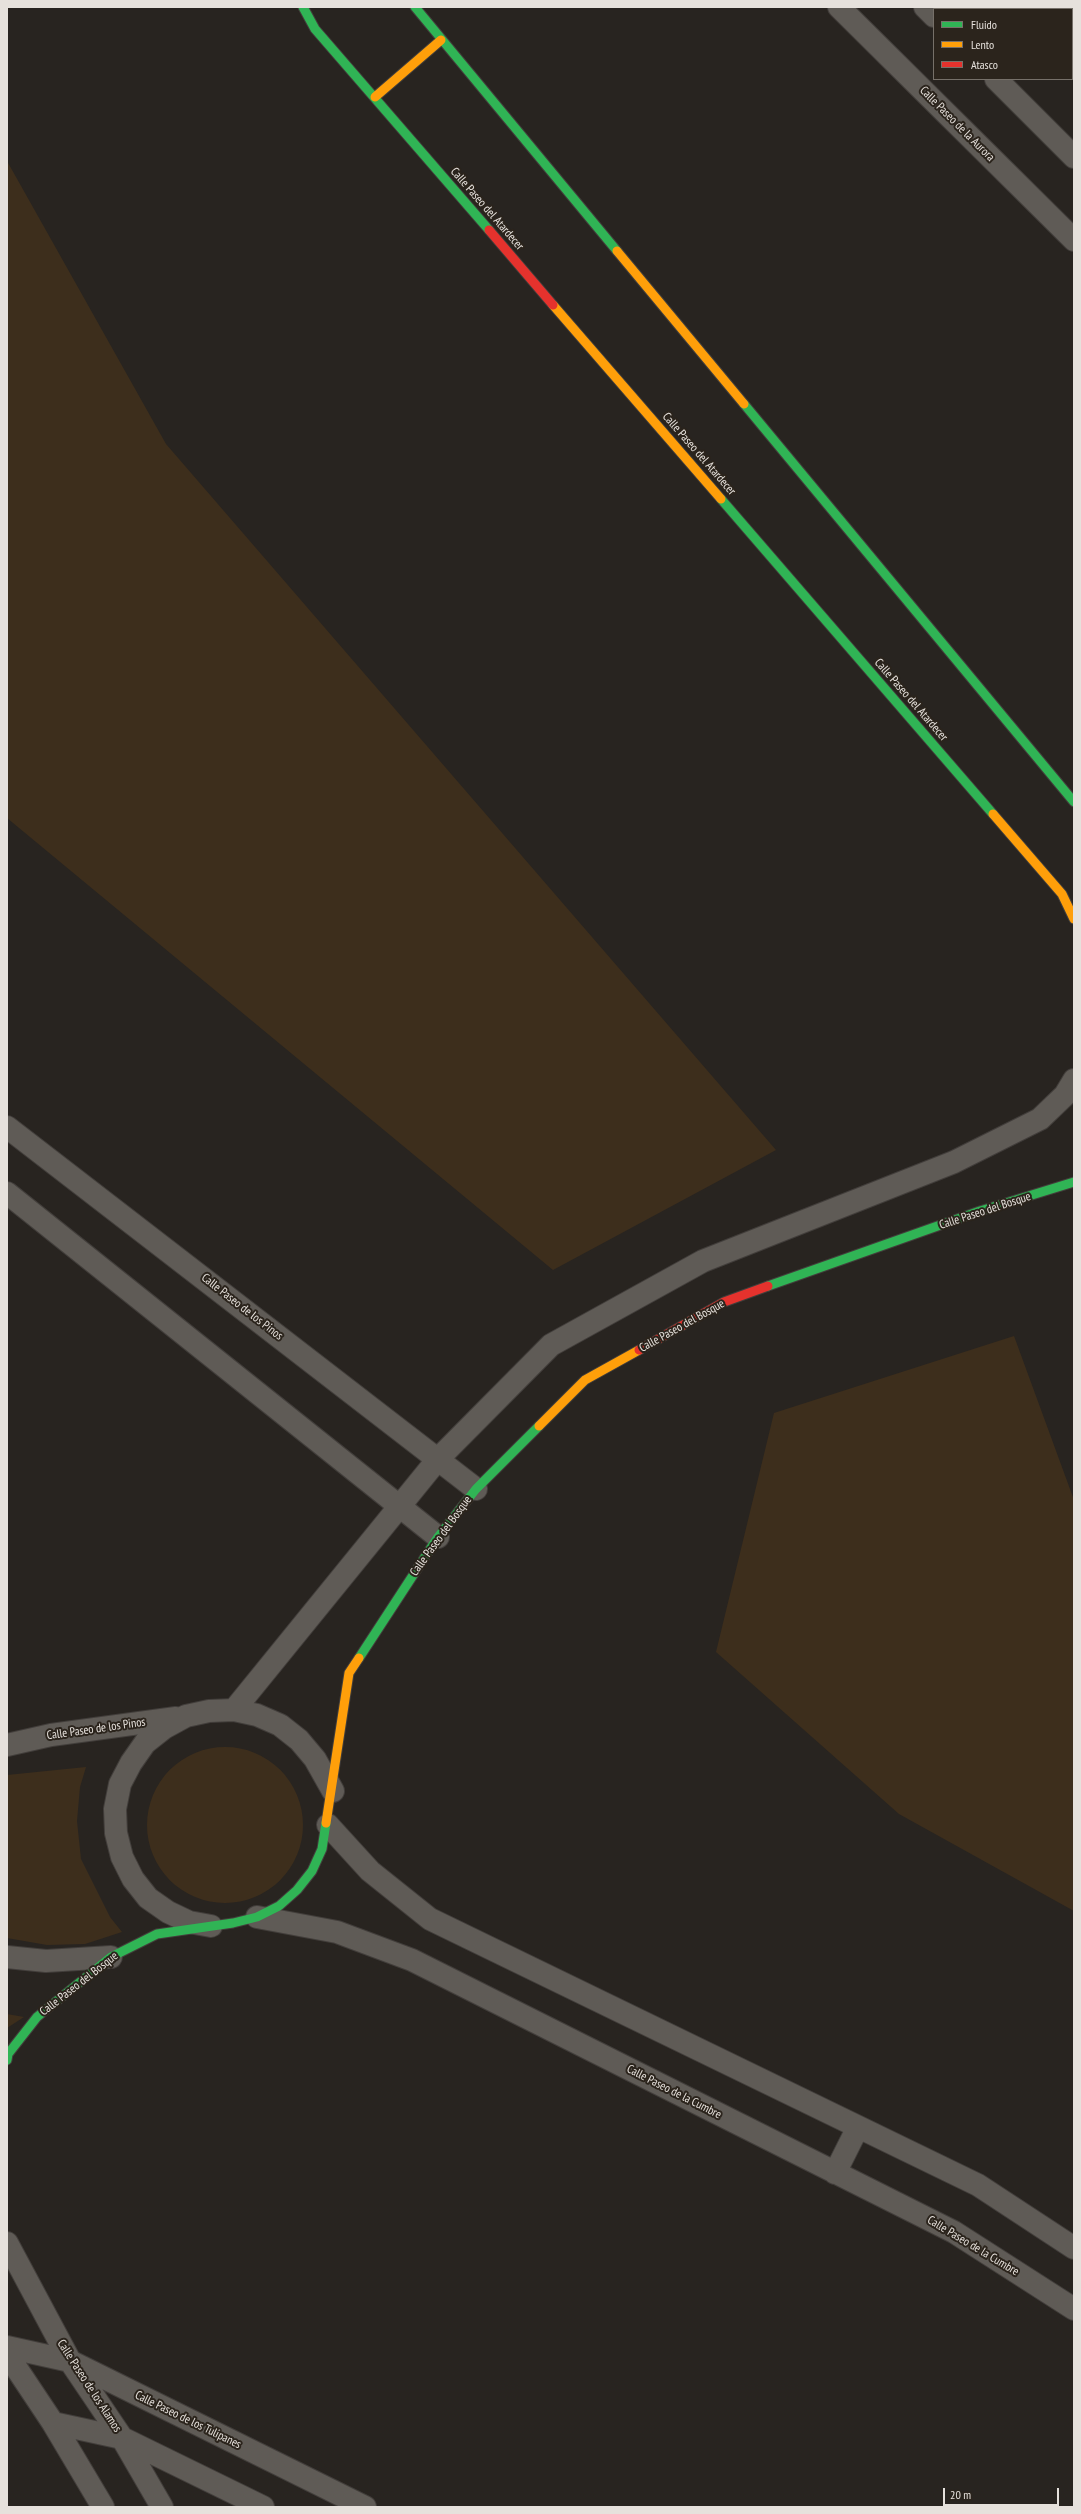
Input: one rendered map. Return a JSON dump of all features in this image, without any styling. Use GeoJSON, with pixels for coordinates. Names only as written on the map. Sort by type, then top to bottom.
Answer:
{"type":"FeatureCollection","features":[{"type":"Feature","properties":{"kind":"street","name":"Calle Paseo del Atardecer"},"geometry":{"type":"LineString","coordinates":[[303,7],[316,29],[1062,894],[1074,919]]}},
{"type":"Feature","properties":{"kind":"street"},"geometry":{"type":"LineString","coordinates":[[414,7],[1074,802]]}},
{"type":"Feature","properties":{"kind":"street","name":"Calle Paseo de la Aurora"},"geometry":{"type":"LineString","coordinates":[[839,7],[1074,240]]}},
{"type":"Feature","properties":{"kind":"street"},"geometry":{"type":"LineString","coordinates":[[925,7],[933,15]]}},
{"type":"Feature","properties":{"kind":"street"},"geometry":{"type":"LineString","coordinates":[[375,97],[441,40]]}},
{"type":"Feature","properties":{"kind":"street"},"geometry":{"type":"LineString","coordinates":[[997,80],[1074,157]]}},
{"type":"Feature","properties":{"kind":"street"},"geometry":{"type":"LineString","coordinates":[[1062,894],[1070,886]]}},
{"type":"Feature","properties":{"kind":"street"},"geometry":{"type":"LineString","coordinates":[[234,1710],[438,1459],[551,1345],[703,1261],[954,1162],[1040,1119],[1065,1096],[1074,1080]]}},
{"type":"Feature","properties":{"kind":"street","name":"Calle Paseo de los Pinos"},"geometry":{"type":"LineString","coordinates":[[7,1127],[476,1489]]}},
{"type":"Feature","properties":{"kind":"street","name":"Calle Paseo del Bosque"},"geometry":{"type":"LineString","coordinates":[[7,2060],[8,2054],[37,2017],[111,1957],[157,1934],[214,1926],[257,1917],[279,1906],[298,1890],[312,1871],[322,1849],[328,1825],[349,1673],[438,1536],[476,1489],[584,1380],[724,1302],[980,1211],[1074,1182]]}},
{"type":"Feature","properties":{"kind":"street"},"geometry":{"type":"LineString","coordinates":[[7,1193],[438,1536]]}},
{"type":"Feature","properties":{"kind":"street"},"geometry":{"type":"LineString","coordinates":[[214,1926],[189,1922],[168,1912],[148,1898],[133,1879],[122,1857],[116,1833],[115,1809],[120,1784],[131,1763],[145,1743],[164,1728],[186,1716],[209,1711],[234,1710],[257,1715],[280,1725],[299,1740],[315,1759],[332,1791]]}},
{"type":"Feature","properties":{"kind":"street","name":"Calle Paseo de los Pinos"},"geometry":{"type":"LineString","coordinates":[[7,1745],[51,1735],[186,1716]]}},
{"type":"Feature","properties":{"kind":"street"},"geometry":{"type":"LineString","coordinates":[[328,1825],[370,1871],[430,1919],[978,2185],[1074,2248]]}},
{"type":"Feature","properties":{"kind":"street","name":"Calle Paseo de la Cumbre"},"geometry":{"type":"LineString","coordinates":[[257,1917],[337,1932],[412,1960],[954,2232],[1074,2309]]}},
{"type":"Feature","properties":{"kind":"street"},"geometry":{"type":"LineString","coordinates":[[7,1958],[46,1961],[111,1957]]}},
{"type":"Feature","properties":{"kind":"street"},"geometry":{"type":"LineString","coordinates":[[835,2173],[858,2127]]}},
{"type":"Feature","properties":{"kind":"street","name":"Calle Paseo de los Alamos"},"geometry":{"type":"LineString","coordinates":[[7,2243],[70,2361],[122,2438],[162,2507]]}},
{"type":"Feature","properties":{"kind":"street","name":"Calle Paseo de los Tulipanes"},"geometry":{"type":"LineString","coordinates":[[7,2347],[70,2361],[365,2507]]}},
{"type":"Feature","properties":{"kind":"street"},"geometry":{"type":"LineString","coordinates":[[7,2354],[53,2423],[103,2507]]}},
{"type":"Feature","properties":{"kind":"street"},"geometry":{"type":"LineString","coordinates":[[53,2423],[122,2438],[263,2507]]}},
{"type":"Feature","properties":{"kind":"shaded area"},"geometry":{"type":"Polygon","coordinates":[[[7,161],[166,444],[776,1150],[553,1270],[7,818],[7,161]]]}},
{"type":"Feature","properties":{"kind":"shaded area"},"geometry":{"type":"Polygon","coordinates":[[[1014,1336],[1074,1500],[1074,1911],[899,1814],[716,1652],[774,1413],[1014,1336]]]}},
{"type":"Feature","properties":{"kind":"shaded area"},"geometry":{"type":"Polygon","coordinates":[[[217,1747],[233,1747],[248,1750],[262,1756],[280,1770],[294,1788],[300,1802],[303,1825],[300,1848],[294,1862],[280,1880],[262,1894],[248,1900],[233,1903],[217,1903],[202,1900],[188,1894],[170,1880],[160,1868],[150,1848],[147,1833],[147,1817],[150,1802],[156,1788],[170,1770],[182,1760],[202,1750],[217,1747]]]}},
{"type":"Feature","properties":{"kind":"shaded area"},"geometry":{"type":"Polygon","coordinates":[[[86,1767],[80,1787],[77,1821],[81,1859],[110,1917],[122,1932],[85,1944],[47,1945],[7,1938],[7,1775],[86,1767]]]}},
{"type":"Feature","properties":{"kind":"shaded area"},"geometry":{"type":"Polygon","coordinates":[[[7,2014],[24,2017],[7,2028],[7,2014]]]}},
{"type":"Feature","properties":{"kind":"traffic: fast"},"geometry":{"type":"LineString","coordinates":[[303,7],[315,29],[489,230]]}},
{"type":"Feature","properties":{"kind":"traffic: fast"},"geometry":{"type":"LineString","coordinates":[[415,7],[617,251]]}},
{"type":"Feature","properties":{"kind":"traffic: fast"},"geometry":{"type":"LineString","coordinates":[[744,404],[1074,802]]}},
{"type":"Feature","properties":{"kind":"traffic: fast"},"geometry":{"type":"LineString","coordinates":[[721,499],[993,814]]}},
{"type":"Feature","properties":{"kind":"traffic: fast"},"geometry":{"type":"LineString","coordinates":[[768,1286],[980,1211],[1074,1182]]}},
{"type":"Feature","properties":{"kind":"traffic: fast"},"geometry":{"type":"LineString","coordinates":[[359,1658],[438,1537],[476,1489],[539,1426]]}},
{"type":"Feature","properties":{"kind":"traffic: fast"},"geometry":{"type":"LineString","coordinates":[[7,2060],[8,2054],[37,2017],[111,1957],[157,1934],[233,1923],[257,1917],[279,1906],[297,1890],[312,1871],[322,1849],[326,1823]]}},
{"type":"Feature","properties":{"kind":"traffic: slow"},"geometry":{"type":"LineString","coordinates":[[375,97],[441,40]]}},
{"type":"Feature","properties":{"kind":"traffic: slow"},"geometry":{"type":"LineString","coordinates":[[617,251],[744,404]]}},
{"type":"Feature","properties":{"kind":"traffic: slow"},"geometry":{"type":"LineString","coordinates":[[553,305],[721,499]]}},
{"type":"Feature","properties":{"kind":"traffic: slow"},"geometry":{"type":"LineString","coordinates":[[993,814],[1062,894],[1074,919]]}},
{"type":"Feature","properties":{"kind":"traffic: slow"},"geometry":{"type":"LineString","coordinates":[[539,1426],[585,1380],[639,1350]]}},
{"type":"Feature","properties":{"kind":"traffic: slow"},"geometry":{"type":"LineString","coordinates":[[326,1823],[349,1673],[359,1658]]}},
{"type":"Feature","properties":{"kind":"traffic: jam"},"geometry":{"type":"LineString","coordinates":[[489,230],[553,305]]}},
{"type":"Feature","properties":{"kind":"traffic: jam"},"geometry":{"type":"LineString","coordinates":[[639,1350],[724,1302],[768,1286]]}}]}
